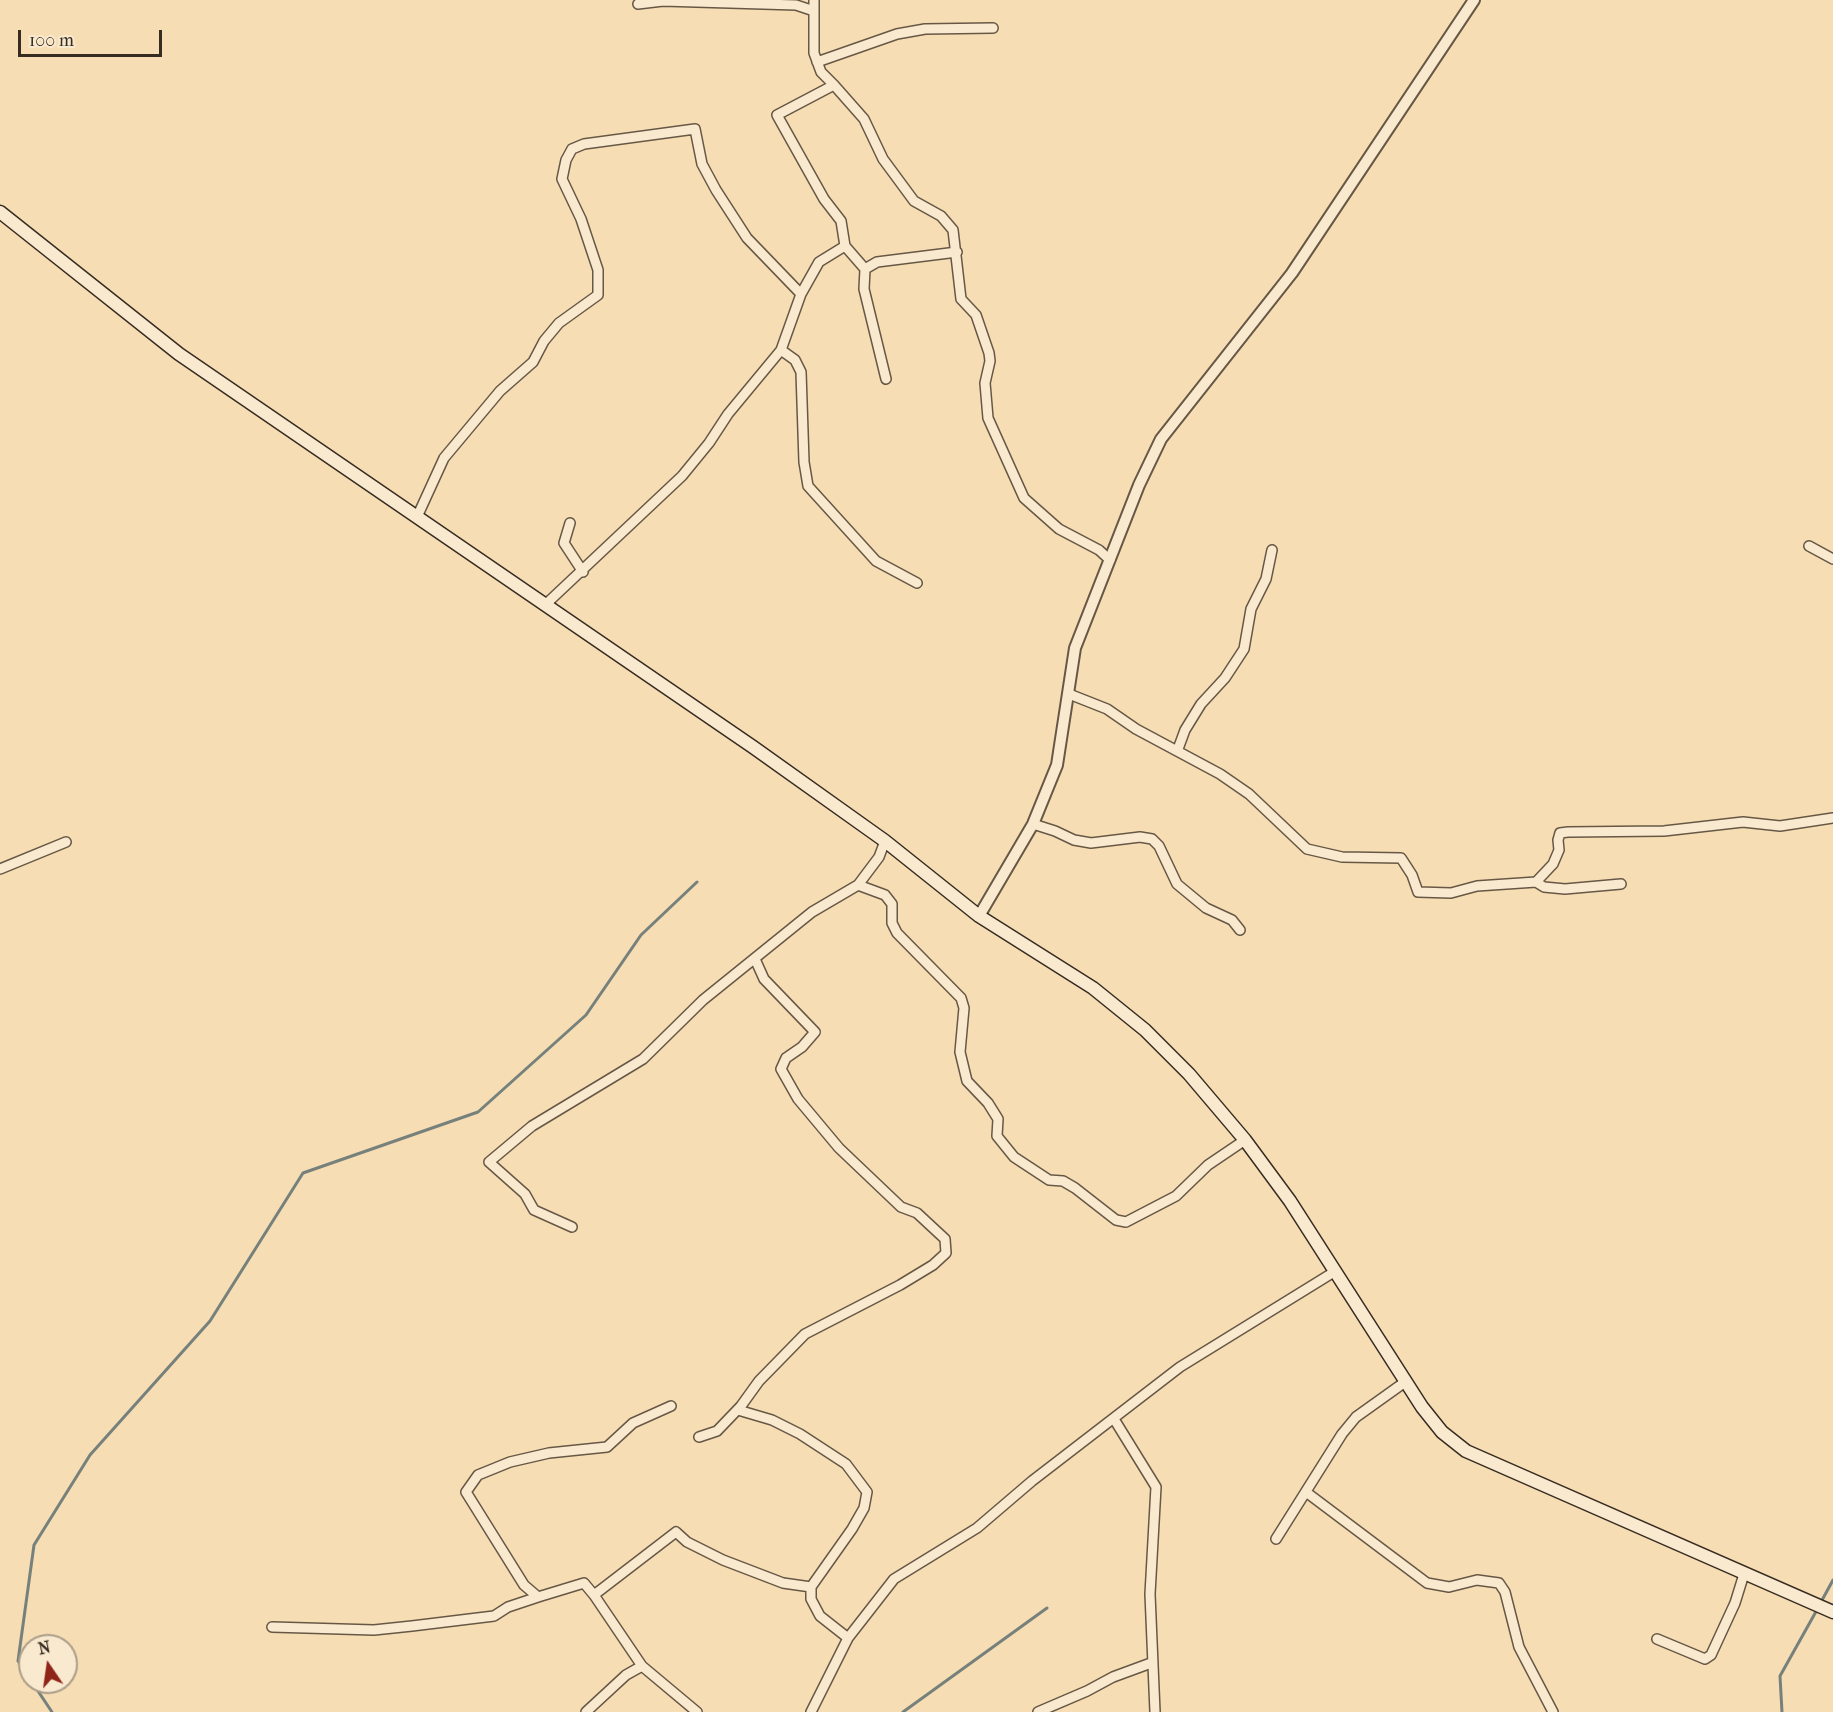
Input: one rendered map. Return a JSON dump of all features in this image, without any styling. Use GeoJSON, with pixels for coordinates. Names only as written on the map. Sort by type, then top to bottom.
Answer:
{"type":"FeatureCollection","features":[{"type":"Feature","properties":{"kind":"main road"},"geometry":{"type":"LineString","coordinates":[[0,212],[179,354],[885,841],[979,916],[1093,988],[1145,1030],[1189,1074],[1245,1140],[1290,1201],[1405,1382],[1442,1432],[1466,1451],[1823,1608]]}},
{"type":"Feature","properties":{"kind":"street"},"geometry":{"type":"LineString","coordinates":[[814,0],[813,53],[821,72],[864,119],[883,159],[914,201],[948,221],[953,230],[961,299],[976,315],[989,353],[990,361],[985,383],[988,418],[1024,498],[1059,529],[1099,550],[1110,560]]}},
{"type":"Feature","properties":{"kind":"street"},"geometry":{"type":"LineString","coordinates":[[979,916],[1033,824],[1057,765],[1069,694],[1069,675],[1075,648],[1139,485],[1161,439],[1292,273],[1474,0]]}},
{"type":"Feature","properties":{"kind":"street"},"geometry":{"type":"LineString","coordinates":[[638,4],[663,1],[796,4],[814,11]]}},
{"type":"Feature","properties":{"kind":"street"},"geometry":{"type":"LineString","coordinates":[[817,62],[897,34],[925,30],[993,28]]}},
{"type":"Feature","properties":{"kind":"street"},"geometry":{"type":"LineString","coordinates":[[834,85],[777,115],[824,199],[841,221],[845,246],[865,270],[864,289],[886,379]]}},
{"type":"Feature","properties":{"kind":"street"},"geometry":{"type":"LineString","coordinates":[[417,517],[444,458],[500,391],[533,362],[543,341],[559,323],[598,296],[598,270],[581,219],[562,179],[566,160],[572,149],[605,141],[695,129],[702,164],[747,238],[801,294]]}},
{"type":"Feature","properties":{"kind":"street"},"geometry":{"type":"LineString","coordinates":[[545,605],[583,572],[682,476],[709,443],[728,414],[781,350],[801,294],[819,262],[845,246]]}},
{"type":"Feature","properties":{"kind":"street"},"geometry":{"type":"LineString","coordinates":[[865,270],[877,262],[957,252]]}},
{"type":"Feature","properties":{"kind":"street"},"geometry":{"type":"LineString","coordinates":[[781,350],[795,360],[801,372],[804,462],[808,486],[876,561],[917,583]]}},
{"type":"Feature","properties":{"kind":"street"},"geometry":{"type":"LineString","coordinates":[[570,523],[564,543],[583,572]]}},
{"type":"Feature","properties":{"kind":"street"},"geometry":{"type":"LineString","coordinates":[[1809,546],[1833,559]]}},
{"type":"Feature","properties":{"kind":"street"},"geometry":{"type":"LineString","coordinates":[[1178,749],[1185,730],[1201,704],[1225,678],[1244,649],[1251,609],[1266,579],[1272,550]]}},
{"type":"Feature","properties":{"kind":"street"},"geometry":{"type":"LineString","coordinates":[[1069,694],[1107,709],[1136,729],[1178,749],[1249,794],[1306,849],[1342,857],[1401,858],[1412,875],[1418,892],[1451,893],[1477,886],[1536,882],[1544,887],[1565,888],[1622,884]]}},
{"type":"Feature","properties":{"kind":"street"},"geometry":{"type":"LineString","coordinates":[[1536,882],[1553,864],[1559,850],[1560,833],[1664,831],[1743,822],[1779,826],[1833,818]]}},
{"type":"Feature","properties":{"kind":"street"},"geometry":{"type":"LineString","coordinates":[[1033,824],[1074,840],[1091,843],[1133,837],[1152,839],[1159,846],[1177,884],[1206,908],[1232,920],[1240,930]]}},
{"type":"Feature","properties":{"kind":"street"},"geometry":{"type":"LineString","coordinates":[[572,1227],[534,1210],[525,1194],[489,1162],[532,1126],[643,1059],[703,1000],[812,912],[858,885],[879,856],[885,841]]}},
{"type":"Feature","properties":{"kind":"street"},"geometry":{"type":"LineString","coordinates":[[0,869],[66,842]]}},
{"type":"Feature","properties":{"kind":"street"},"geometry":{"type":"LineString","coordinates":[[858,885],[885,895],[892,904],[892,922],[897,933],[961,998],[964,1008],[960,1052],[967,1082],[988,1103],[998,1119],[997,1136],[1014,1157],[1048,1180],[1069,1184],[1116,1220],[1126,1222],[1176,1196],[1208,1165],[1245,1140]]}},
{"type":"Feature","properties":{"kind":"street"},"geometry":{"type":"LineString","coordinates":[[699,1437],[717,1431],[738,1410],[759,1381],[804,1334],[900,1285],[933,1265],[946,1253],[945,1239],[917,1213],[901,1207],[839,1148],[798,1099],[781,1069],[786,1058],[802,1047],[815,1032],[764,979],[755,959]]}},
{"type":"Feature","properties":{"kind":"street"},"geometry":{"type":"LineString","coordinates":[[811,1712],[848,1638],[884,1589],[903,1571],[977,1528],[1032,1480],[1180,1367],[1334,1272]]}},
{"type":"Feature","properties":{"kind":"street"},"geometry":{"type":"LineString","coordinates":[[1276,1539],[1342,1434],[1356,1417],[1405,1382]]}},
{"type":"Feature","properties":{"kind":"street"},"geometry":{"type":"LineString","coordinates":[[538,1597],[524,1585],[466,1491],[478,1475],[510,1462],[549,1453],[607,1447],[633,1423],[671,1406]]}},
{"type":"Feature","properties":{"kind":"street"},"geometry":{"type":"LineString","coordinates":[[738,1410],[772,1420],[800,1434],[846,1464],[867,1492],[864,1508],[852,1529],[812,1587],[811,1599],[820,1616],[848,1638]]}},
{"type":"Feature","properties":{"kind":"street"},"geometry":{"type":"LineString","coordinates":[[1114,1419],[1156,1487],[1156,1512],[1151,1546],[1151,1663],[1155,1712]]}},
{"type":"Feature","properties":{"kind":"street"},"geometry":{"type":"LineString","coordinates":[[1305,1492],[1427,1583],[1449,1587],[1477,1580],[1499,1583],[1505,1592],[1519,1647],[1548,1710]]}},
{"type":"Feature","properties":{"kind":"street"},"geometry":{"type":"LineString","coordinates":[[594,1595],[676,1532],[687,1542],[723,1560],[783,1583],[812,1587]]}},
{"type":"Feature","properties":{"kind":"street"},"geometry":{"type":"LineString","coordinates":[[1657,1640],[1705,1659],[1711,1655],[1735,1603],[1744,1574]]}},
{"type":"Feature","properties":{"kind":"street"},"geometry":{"type":"LineString","coordinates":[[272,1627],[374,1630],[495,1616],[508,1607],[584,1583],[642,1666],[697,1712]]}},
{"type":"Feature","properties":{"kind":"street"},"geometry":{"type":"LineString","coordinates":[[1038,1712],[1113,1677],[1151,1663]]}},
{"type":"Feature","properties":{"kind":"street"},"geometry":{"type":"LineString","coordinates":[[586,1712],[627,1675],[642,1666]]}},
{"type":"Feature","properties":{"kind":"waterway"},"geometry":{"type":"LineString","coordinates":[[22,1634],[34,1545],[90,1455],[210,1321],[303,1173],[478,1112],[586,1015],[641,935],[697,882]]}},
{"type":"Feature","properties":{"kind":"waterway"},"geometry":{"type":"LineString","coordinates":[[1821,1602],[1833,1580]]}},
{"type":"Feature","properties":{"kind":"waterway"},"geometry":{"type":"LineString","coordinates":[[903,1712],[1047,1608]]}},
{"type":"Feature","properties":{"kind":"waterway"},"geometry":{"type":"LineString","coordinates":[[1782,1712],[1780,1676],[1818,1608]]}},
{"type":"Feature","properties":{"kind":"waterway"},"geometry":{"type":"LineString","coordinates":[[40,1694],[52,1712]]}}]}
